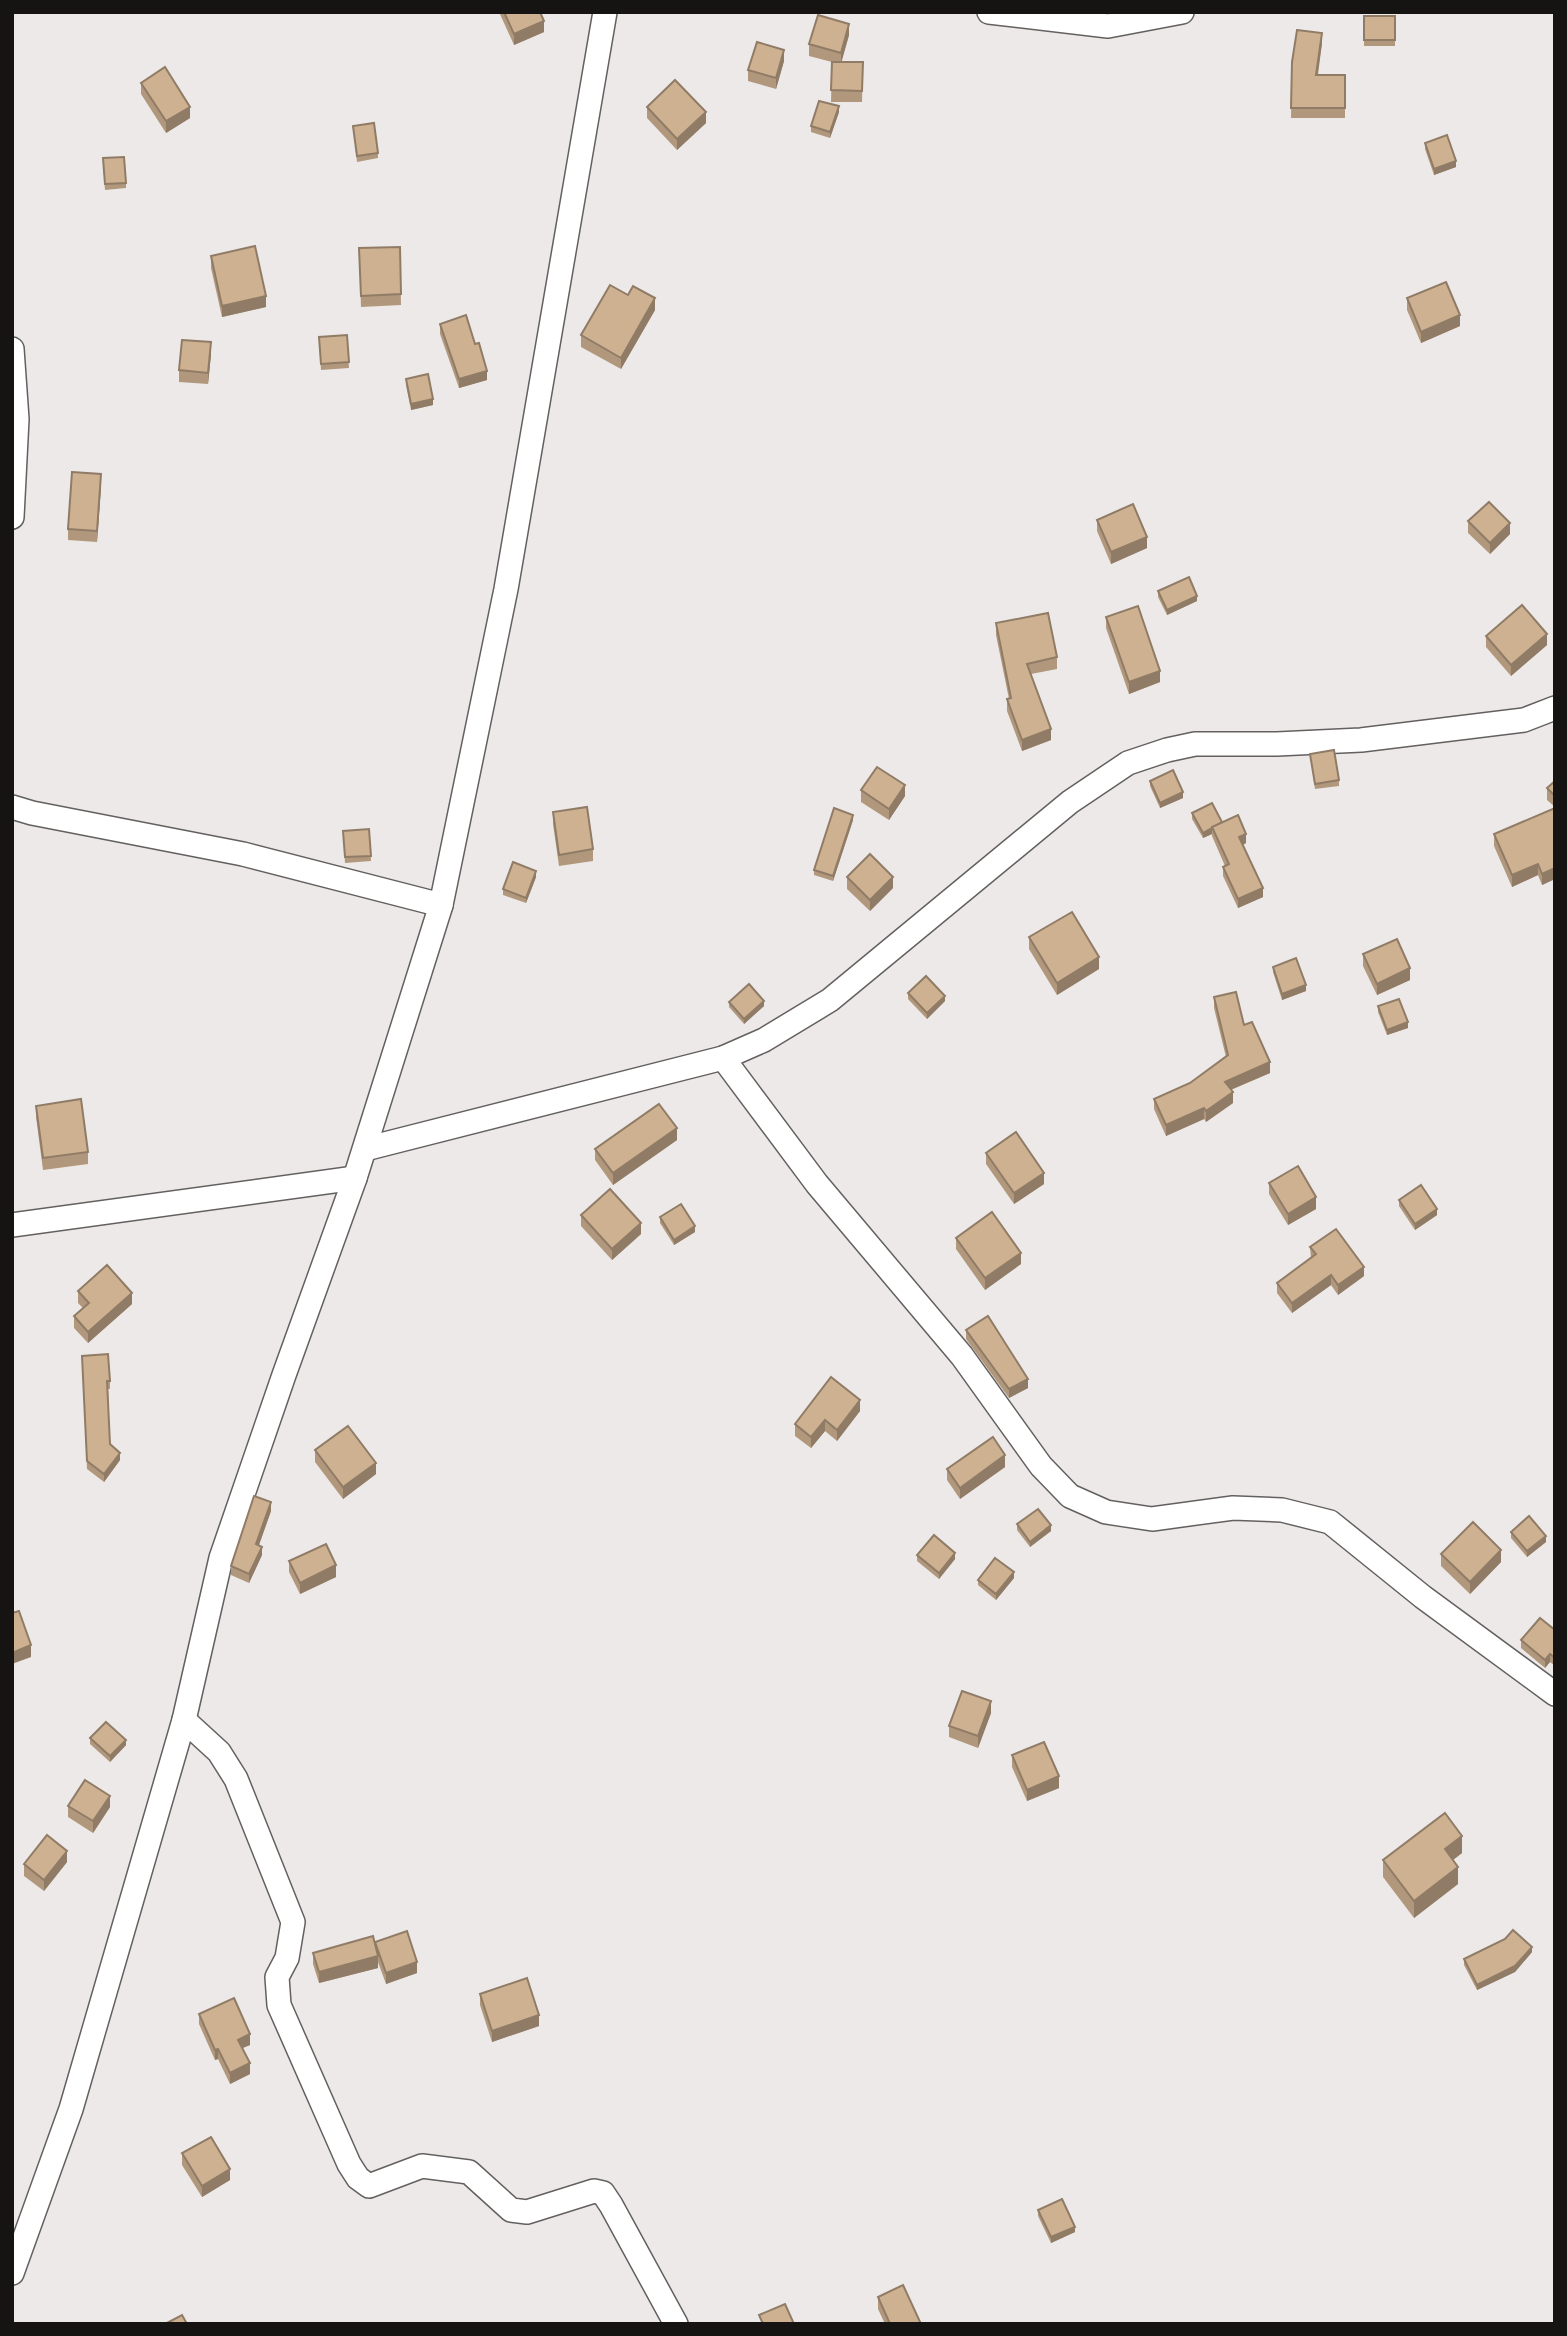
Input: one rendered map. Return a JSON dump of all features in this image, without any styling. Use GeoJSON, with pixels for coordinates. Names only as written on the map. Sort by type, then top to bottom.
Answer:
{"type":"FeatureCollection","features":[{"type":"Feature","properties":{"kind":"street"},"geometry":{"type":"LineString","coordinates":[[12,2273],[71,2109],[184,1720],[221,1558],[365,1149],[441,905],[506,589],[606,12]]}},
{"type":"Feature","properties":{"kind":"street"},"geometry":{"type":"LineString","coordinates":[[989,12],[1108,26],[1182,12]]}},
{"type":"Feature","properties":{"kind":"street"},"geometry":{"type":"LineString","coordinates":[[12,349],[17,419],[12,517]]}},
{"type":"Feature","properties":{"kind":"street"},"geometry":{"type":"LineString","coordinates":[[365,1149],[723,1058],[764,1040],[830,1000],[1070,802],[1128,763],[1195,744],[1361,740],[1524,720],[1555,708]]}},
{"type":"Feature","properties":{"kind":"street"},"geometry":{"type":"LineString","coordinates":[[12,807],[243,854],[441,905]]}},
{"type":"Feature","properties":{"kind":"street"},"geometry":{"type":"LineString","coordinates":[[723,1058],[817,1184],[962,1356],[1041,1466],[1070,1496],[1106,1512],[1152,1519],[1233,1508],[1282,1510],[1330,1522],[1423,1597],[1555,1694]]}},
{"type":"Feature","properties":{"kind":"street"},"geometry":{"type":"LineString","coordinates":[[12,1225],[355,1178]]}},
{"type":"Feature","properties":{"kind":"street"},"geometry":{"type":"LineString","coordinates":[[184,1720],[219,1752],[236,1779],[293,1922],[287,1958],[277,1977],[279,2005],[349,2164],[358,2178],[369,2186],[422,2166],[469,2172],[511,2210],[527,2212],[594,2191],[603,2193],[676,2324]]}},
{"type":"Feature","properties":{"kind":"building"},"geometry":{"type":"Polygon","coordinates":[[[504,12],[540,12],[544,21],[514,34],[504,12]]]}},
{"type":"Feature","properties":{"kind":"building"},"geometry":{"type":"Polygon","coordinates":[[[818,15],[849,24],[841,53],[809,44],[818,15]]]}},
{"type":"Feature","properties":{"kind":"building"},"geometry":{"type":"Polygon","coordinates":[[[1364,16],[1395,16],[1395,40],[1364,40],[1364,16]]]}},
{"type":"Feature","properties":{"kind":"building"},"geometry":{"type":"Polygon","coordinates":[[[1297,30],[1322,33],[1316,75],[1345,75],[1345,108],[1291,108],[1292,62],[1297,30]]]}},
{"type":"Feature","properties":{"kind":"building"},"geometry":{"type":"Polygon","coordinates":[[[757,42],[784,50],[776,78],[748,70],[757,42]]]}},
{"type":"Feature","properties":{"kind":"building"},"geometry":{"type":"Polygon","coordinates":[[[832,62],[863,62],[862,91],[831,90],[832,62]]]}},
{"type":"Feature","properties":{"kind":"building"},"geometry":{"type":"Polygon","coordinates":[[[165,67],[190,107],[166,121],[141,83],[165,67]]]}},
{"type":"Feature","properties":{"kind":"building"},"geometry":{"type":"Polygon","coordinates":[[[675,80],[706,112],[677,139],[647,107],[675,80]]]}},
{"type":"Feature","properties":{"kind":"building"},"geometry":{"type":"Polygon","coordinates":[[[819,101],[839,106],[830,132],[811,126],[819,101]]]}},
{"type":"Feature","properties":{"kind":"building"},"geometry":{"type":"Polygon","coordinates":[[[374,123],[378,153],[357,156],[353,126],[374,123]]]}},
{"type":"Feature","properties":{"kind":"building"},"geometry":{"type":"Polygon","coordinates":[[[1447,135],[1456,161],[1434,169],[1425,143],[1447,135]]]}},
{"type":"Feature","properties":{"kind":"building"},"geometry":{"type":"Polygon","coordinates":[[[124,157],[126,183],[105,184],[103,158],[124,157]]]}},
{"type":"Feature","properties":{"kind":"building"},"geometry":{"type":"Polygon","coordinates":[[[255,246],[266,296],[222,306],[211,256],[255,246]]]}},
{"type":"Feature","properties":{"kind":"building"},"geometry":{"type":"Polygon","coordinates":[[[400,247],[401,294],[361,296],[359,248],[400,247]]]}},
{"type":"Feature","properties":{"kind":"building"},"geometry":{"type":"Polygon","coordinates":[[[1446,282],[1460,315],[1421,332],[1407,298],[1446,282]]]}},
{"type":"Feature","properties":{"kind":"building"},"geometry":{"type":"Polygon","coordinates":[[[610,285],[628,295],[633,286],[655,298],[621,358],[581,335],[610,285]]]}},
{"type":"Feature","properties":{"kind":"building"},"geometry":{"type":"Polygon","coordinates":[[[466,315],[475,344],[479,343],[487,371],[459,379],[440,324],[466,315]]]}},
{"type":"Feature","properties":{"kind":"building"},"geometry":{"type":"Polygon","coordinates":[[[347,335],[349,362],[321,364],[319,337],[347,335]]]}},
{"type":"Feature","properties":{"kind":"building"},"geometry":{"type":"Polygon","coordinates":[[[182,340],[211,342],[208,373],[179,370],[182,340]]]}},
{"type":"Feature","properties":{"kind":"building"},"geometry":{"type":"Polygon","coordinates":[[[428,374],[433,399],[411,404],[406,379],[428,374]]]}},
{"type":"Feature","properties":{"kind":"building"},"geometry":{"type":"Polygon","coordinates":[[[72,472],[101,474],[97,531],[68,529],[72,472]]]}},
{"type":"Feature","properties":{"kind":"building"},"geometry":{"type":"Polygon","coordinates":[[[1489,502],[1510,523],[1490,543],[1468,521],[1489,502]]]}},
{"type":"Feature","properties":{"kind":"building"},"geometry":{"type":"Polygon","coordinates":[[[1133,504],[1147,537],[1111,552],[1097,520],[1133,504]]]}},
{"type":"Feature","properties":{"kind":"building"},"geometry":{"type":"Polygon","coordinates":[[[1189,577],[1197,596],[1167,610],[1158,591],[1189,577]]]}},
{"type":"Feature","properties":{"kind":"building"},"geometry":{"type":"Polygon","coordinates":[[[1522,605],[1547,634],[1511,665],[1486,636],[1522,605]]]}},
{"type":"Feature","properties":{"kind":"building"},"geometry":{"type":"Polygon","coordinates":[[[1138,606],[1160,671],[1129,682],[1106,617],[1138,606]]]}},
{"type":"Feature","properties":{"kind":"building"},"geometry":{"type":"Polygon","coordinates":[[[1048,613],[1057,657],[1027,664],[1051,729],[1022,740],[1007,699],[1011,698],[996,623],[1048,613]]]}},
{"type":"Feature","properties":{"kind":"building"},"geometry":{"type":"Polygon","coordinates":[[[1334,750],[1339,780],[1315,784],[1310,754],[1334,750]]]}},
{"type":"Feature","properties":{"kind":"building"},"geometry":{"type":"Polygon","coordinates":[[[877,767],[905,785],[889,809],[861,790],[877,767]]]}},
{"type":"Feature","properties":{"kind":"building"},"geometry":{"type":"Polygon","coordinates":[[[1173,770],[1183,792],[1160,803],[1150,781],[1173,770]]]}},
{"type":"Feature","properties":{"kind":"building"},"geometry":{"type":"Polygon","coordinates":[[[1555,781],[1555,796],[1547,788],[1555,781]]]}},
{"type":"Feature","properties":{"kind":"building"},"geometry":{"type":"Polygon","coordinates":[[[1212,803],[1222,822],[1203,833],[1192,813],[1212,803]]]}},
{"type":"Feature","properties":{"kind":"building"},"geometry":{"type":"Polygon","coordinates":[[[587,807],[593,849],[559,855],[553,812],[587,807]]]}},
{"type":"Feature","properties":{"kind":"building"},"geometry":{"type":"Polygon","coordinates":[[[834,808],[853,815],[833,876],[814,870],[834,808]]]}},
{"type":"Feature","properties":{"kind":"building"},"geometry":{"type":"Polygon","coordinates":[[[1555,808],[1555,868],[1542,874],[1538,864],[1512,875],[1494,834],[1555,808]]]}},
{"type":"Feature","properties":{"kind":"building"},"geometry":{"type":"Polygon","coordinates":[[[1238,815],[1246,834],[1239,837],[1263,888],[1238,899],[1223,867],[1229,864],[1212,827],[1238,815]]]}},
{"type":"Feature","properties":{"kind":"building"},"geometry":{"type":"Polygon","coordinates":[[[369,829],[371,856],[345,857],[343,831],[369,829]]]}},
{"type":"Feature","properties":{"kind":"building"},"geometry":{"type":"Polygon","coordinates":[[[870,854],[893,877],[870,900],[847,877],[870,854]]]}},
{"type":"Feature","properties":{"kind":"building"},"geometry":{"type":"Polygon","coordinates":[[[513,862],[536,871],[526,898],[503,889],[513,862]]]}},
{"type":"Feature","properties":{"kind":"building"},"geometry":{"type":"Polygon","coordinates":[[[1072,912],[1099,957],[1057,983],[1029,937],[1072,912]]]}},
{"type":"Feature","properties":{"kind":"building"},"geometry":{"type":"Polygon","coordinates":[[[1397,939],[1410,968],[1377,984],[1363,954],[1397,939]]]}},
{"type":"Feature","properties":{"kind":"building"},"geometry":{"type":"Polygon","coordinates":[[[1296,958],[1306,985],[1282,994],[1273,967],[1296,958]]]}},
{"type":"Feature","properties":{"kind":"building"},"geometry":{"type":"Polygon","coordinates":[[[926,976],[945,996],[927,1013],[908,993],[926,976]]]}},
{"type":"Feature","properties":{"kind":"building"},"geometry":{"type":"Polygon","coordinates":[[[749,984],[764,1001],[744,1019],[729,1002],[749,984]]]}},
{"type":"Feature","properties":{"kind":"building"},"geometry":{"type":"Polygon","coordinates":[[[1236,992],[1244,1025],[1252,1022],[1270,1062],[1225,1082],[1233,1092],[1206,1111],[1204,1108],[1166,1125],[1154,1099],[1190,1083],[1228,1055],[1214,997],[1236,992]]]}},
{"type":"Feature","properties":{"kind":"building"},"geometry":{"type":"Polygon","coordinates":[[[1399,999],[1408,1022],[1387,1030],[1378,1006],[1399,999]]]}},
{"type":"Feature","properties":{"kind":"building"},"geometry":{"type":"Polygon","coordinates":[[[81,1099],[88,1152],[43,1158],[36,1106],[81,1099]]]}},
{"type":"Feature","properties":{"kind":"building"},"geometry":{"type":"Polygon","coordinates":[[[659,1104],[677,1128],[613,1173],[595,1149],[659,1104]]]}},
{"type":"Feature","properties":{"kind":"building"},"geometry":{"type":"Polygon","coordinates":[[[1016,1132],[1044,1173],[1014,1193],[986,1153],[1016,1132]]]}},
{"type":"Feature","properties":{"kind":"building"},"geometry":{"type":"Polygon","coordinates":[[[1298,1166],[1316,1197],[1288,1214],[1269,1183],[1298,1166]]]}},
{"type":"Feature","properties":{"kind":"building"},"geometry":{"type":"Polygon","coordinates":[[[1421,1185],[1437,1209],[1415,1224],[1399,1200],[1421,1185]]]}},
{"type":"Feature","properties":{"kind":"building"},"geometry":{"type":"Polygon","coordinates":[[[610,1189],[641,1223],[612,1249],[581,1215],[610,1189]]]}},
{"type":"Feature","properties":{"kind":"building"},"geometry":{"type":"Polygon","coordinates":[[[681,1204],[695,1226],[674,1240],[660,1217],[681,1204]]]}},
{"type":"Feature","properties":{"kind":"building"},"geometry":{"type":"Polygon","coordinates":[[[992,1212],[1021,1253],[985,1278],[956,1238],[992,1212]]]}},
{"type":"Feature","properties":{"kind":"building"},"geometry":{"type":"Polygon","coordinates":[[[1336,1229],[1364,1267],[1338,1285],[1331,1275],[1292,1303],[1277,1283],[1316,1254],[1310,1247],[1336,1229]]]}},
{"type":"Feature","properties":{"kind":"building"},"geometry":{"type":"Polygon","coordinates":[[[107,1265],[132,1293],[88,1332],[74,1316],[89,1303],[78,1291],[107,1265]]]}},
{"type":"Feature","properties":{"kind":"building"},"geometry":{"type":"Polygon","coordinates":[[[988,1316],[1028,1379],[1009,1389],[966,1330],[988,1316]]]}},
{"type":"Feature","properties":{"kind":"building"},"geometry":{"type":"Polygon","coordinates":[[[108,1354],[110,1444],[120,1453],[104,1474],[87,1461],[82,1356],[108,1354]]]}},
{"type":"Feature","properties":{"kind":"building"},"geometry":{"type":"Polygon","coordinates":[[[831,1377],[860,1400],[837,1430],[825,1420],[811,1437],[795,1424],[831,1377]]]}},
{"type":"Feature","properties":{"kind":"building"},"geometry":{"type":"Polygon","coordinates":[[[348,1426],[376,1463],[343,1487],[315,1450],[348,1426]]]}},
{"type":"Feature","properties":{"kind":"building"},"geometry":{"type":"Polygon","coordinates":[[[993,1437],[1005,1455],[960,1488],[947,1469],[993,1437]]]}},
{"type":"Feature","properties":{"kind":"building"},"geometry":{"type":"Polygon","coordinates":[[[254,1496],[271,1502],[256,1544],[262,1547],[249,1574],[231,1566],[254,1496]]]}},
{"type":"Feature","properties":{"kind":"building"},"geometry":{"type":"Polygon","coordinates":[[[1038,1509],[1051,1525],[1030,1542],[1017,1524],[1038,1509]]]}},
{"type":"Feature","properties":{"kind":"building"},"geometry":{"type":"Polygon","coordinates":[[[1529,1516],[1546,1536],[1527,1551],[1511,1532],[1529,1516]]]}},
{"type":"Feature","properties":{"kind":"building"},"geometry":{"type":"Polygon","coordinates":[[[1473,1522],[1501,1550],[1470,1582],[1441,1554],[1473,1522]]]}},
{"type":"Feature","properties":{"kind":"building"},"geometry":{"type":"Polygon","coordinates":[[[934,1535],[955,1553],[939,1573],[917,1555],[934,1535]]]}},
{"type":"Feature","properties":{"kind":"building"},"geometry":{"type":"Polygon","coordinates":[[[326,1544],[336,1565],[300,1583],[289,1561],[326,1544]]]}},
{"type":"Feature","properties":{"kind":"building"},"geometry":{"type":"Polygon","coordinates":[[[995,1558],[1014,1572],[996,1594],[978,1580],[995,1558]]]}},
{"type":"Feature","properties":{"kind":"building"},"geometry":{"type":"Polygon","coordinates":[[[19,1611],[31,1645],[12,1653],[12,1613],[19,1611]]]}},
{"type":"Feature","properties":{"kind":"building"},"geometry":{"type":"Polygon","coordinates":[[[1540,1618],[1555,1630],[1555,1658],[1550,1654],[1545,1660],[1521,1640],[1540,1618]]]}},
{"type":"Feature","properties":{"kind":"building"},"geometry":{"type":"Polygon","coordinates":[[[962,1691],[991,1701],[978,1736],[949,1726],[962,1691]]]}},
{"type":"Feature","properties":{"kind":"building"},"geometry":{"type":"Polygon","coordinates":[[[106,1722],[126,1740],[110,1756],[90,1738],[106,1722]]]}},
{"type":"Feature","properties":{"kind":"building"},"geometry":{"type":"Polygon","coordinates":[[[1044,1742],[1059,1776],[1027,1790],[1012,1755],[1044,1742]]]}},
{"type":"Feature","properties":{"kind":"building"},"geometry":{"type":"Polygon","coordinates":[[[85,1780],[110,1796],[93,1821],[68,1806],[85,1780]]]}},
{"type":"Feature","properties":{"kind":"building"},"geometry":{"type":"Polygon","coordinates":[[[1445,1813],[1462,1836],[1445,1849],[1458,1867],[1414,1901],[1383,1860],[1445,1813]]]}},
{"type":"Feature","properties":{"kind":"building"},"geometry":{"type":"Polygon","coordinates":[[[47,1835],[67,1851],[44,1880],[24,1864],[47,1835]]]}},
{"type":"Feature","properties":{"kind":"building"},"geometry":{"type":"Polygon","coordinates":[[[1513,1930],[1532,1947],[1515,1966],[1477,1985],[1464,1959],[1505,1939],[1513,1930]]]}},
{"type":"Feature","properties":{"kind":"building"},"geometry":{"type":"Polygon","coordinates":[[[407,1931],[417,1962],[386,1973],[375,1942],[407,1931]]]}},
{"type":"Feature","properties":{"kind":"building"},"geometry":{"type":"Polygon","coordinates":[[[373,1936],[378,1956],[319,1972],[313,1953],[373,1936]]]}},
{"type":"Feature","properties":{"kind":"building"},"geometry":{"type":"Polygon","coordinates":[[[527,1978],[539,2015],[492,2031],[480,1994],[527,1978]]]}},
{"type":"Feature","properties":{"kind":"building"},"geometry":{"type":"Polygon","coordinates":[[[234,1998],[250,2034],[238,2040],[250,2063],[230,2073],[218,2049],[215,2050],[199,2014],[234,1998]]]}},
{"type":"Feature","properties":{"kind":"building"},"geometry":{"type":"Polygon","coordinates":[[[211,2137],[230,2169],[202,2186],[182,2153],[211,2137]]]}},
{"type":"Feature","properties":{"kind":"building"},"geometry":{"type":"Polygon","coordinates":[[[1062,2199],[1075,2227],[1051,2237],[1038,2210],[1062,2199]]]}},
{"type":"Feature","properties":{"kind":"building"},"geometry":{"type":"Polygon","coordinates":[[[903,2285],[921,2324],[890,2324],[878,2297],[903,2285]]]}},
{"type":"Feature","properties":{"kind":"building"},"geometry":{"type":"Polygon","coordinates":[[[785,2304],[794,2324],[763,2324],[759,2315],[785,2304]]]}},
{"type":"Feature","properties":{"kind":"building"},"geometry":{"type":"Polygon","coordinates":[[[182,2315],[187,2324],[165,2324],[182,2315]]]}}]}
